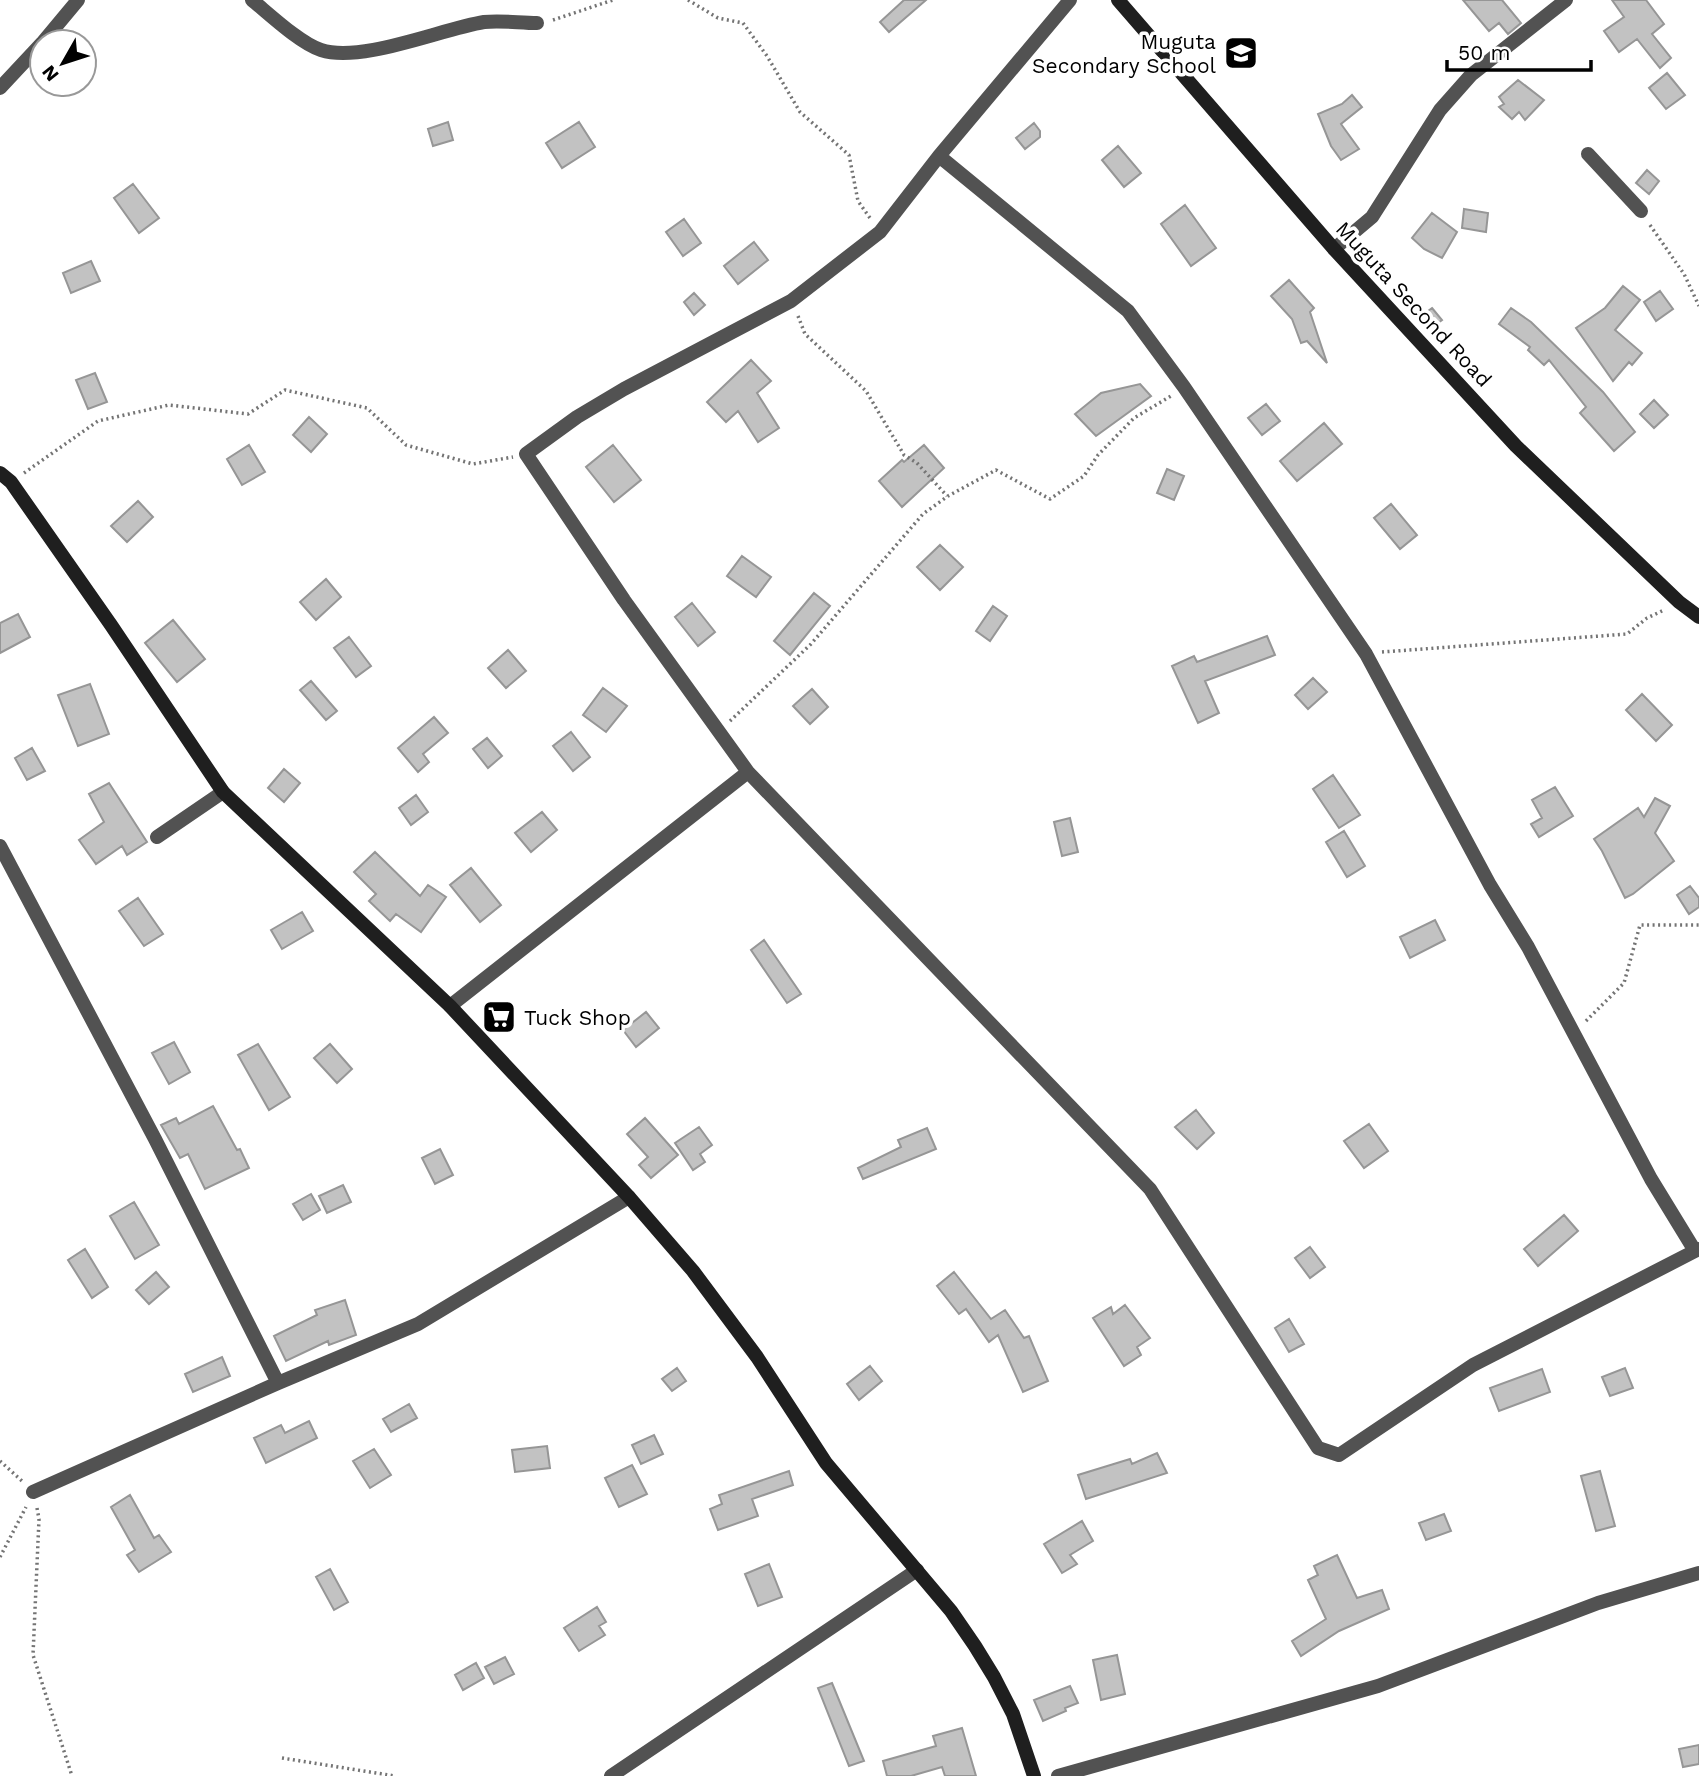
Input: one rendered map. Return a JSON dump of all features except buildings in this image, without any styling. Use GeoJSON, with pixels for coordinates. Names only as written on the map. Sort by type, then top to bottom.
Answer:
{"type":"FeatureCollection","features":[{"type":"Feature","properties":{"kind":"street"},"geometry":{"type":"LineString","coordinates":[[55,28],[78,0]]}},
{"type":"Feature","properties":{"kind":"street"},"geometry":{"type":"LineString","coordinates":[[252,0],[285,27],[320,50],[343,54],[485,22],[537,23]]}},
{"type":"Feature","properties":{"kind":"street"},"geometry":{"type":"LineString","coordinates":[[939,156],[1128,311],[1184,387],[1366,654],[1484,873],[1528,947],[1650,1179],[1697,1250],[1473,1365],[1339,1455],[1318,1448],[1150,1189],[748,772],[625,600],[526,454],[577,417],[624,389],[791,301],[880,232],[939,156],[1070,0]]}},
{"type":"Feature","properties":{"kind":"street","name":"Muguta Second Road"},"geometry":{"type":"LineString","coordinates":[[1118,0],[1334,250],[1516,446],[1679,602],[1699,617]]}},
{"type":"Feature","properties":{"kind":"street"},"geometry":{"type":"LineString","coordinates":[[1334,250],[1372,217],[1440,110],[1471,75],[1566,0]]}},
{"type":"Feature","properties":{"kind":"street"},"geometry":{"type":"LineString","coordinates":[[0,88],[28,59]]}},
{"type":"Feature","properties":{"kind":"street"},"geometry":{"type":"LineString","coordinates":[[1588,154],[1641,211]]}},
{"type":"Feature","properties":{"kind":"street"},"geometry":{"type":"LineString","coordinates":[[6,478],[111,625],[223,792],[450,1006],[629,1196],[693,1271],[758,1357],[826,1463],[951,1611],[994,1676],[1013,1714],[1034,1776]]}},
{"type":"Feature","properties":{"kind":"street"},"geometry":{"type":"LineString","coordinates":[[450,1006],[748,772]]}},
{"type":"Feature","properties":{"kind":"street"},"geometry":{"type":"LineString","coordinates":[[157,836],[223,792]]}},
{"type":"Feature","properties":{"kind":"street"},"geometry":{"type":"LineString","coordinates":[[0,846],[155,1139],[278,1383]]}},
{"type":"Feature","properties":{"kind":"street"},"geometry":{"type":"LineString","coordinates":[[33,1492],[418,1324],[629,1196]]}},
{"type":"Feature","properties":{"kind":"street"},"geometry":{"type":"LineString","coordinates":[[611,1776],[917,1570]]}},
{"type":"Feature","properties":{"kind":"street"},"geometry":{"type":"LineString","coordinates":[[1058,1776],[1378,1686],[1598,1602],[1699,1573]]}},
{"type":"Feature","properties":{"kind":"path"},"geometry":{"type":"LineString","coordinates":[[537,23],[614,0]]}},
{"type":"Feature","properties":{"kind":"path"},"geometry":{"type":"LineString","coordinates":[[688,0],[718,18],[743,23],[767,56],[800,112],[849,155],[859,201],[880,232]]}},
{"type":"Feature","properties":{"kind":"path"},"geometry":{"type":"LineString","coordinates":[[1641,211],[1685,274],[1699,306]]}},
{"type":"Feature","properties":{"kind":"path"},"geometry":{"type":"LineString","coordinates":[[791,301],[805,334],[866,391],[904,455],[917,463],[948,496]]}},
{"type":"Feature","properties":{"kind":"path"},"geometry":{"type":"LineString","coordinates":[[719,733],[811,644],[923,514],[948,496],[996,470],[1050,499],[1084,476],[1098,454],[1134,418],[1184,387]]}},
{"type":"Feature","properties":{"kind":"path"},"geometry":{"type":"LineString","coordinates":[[6,478],[98,421],[169,405],[248,414],[285,390],[367,408],[406,445],[473,464],[526,454]]}},
{"type":"Feature","properties":{"kind":"path"},"geometry":{"type":"LineString","coordinates":[[1366,654],[1399,649],[1627,634],[1647,618],[1679,602]]}},
{"type":"Feature","properties":{"kind":"path"},"geometry":{"type":"LineString","coordinates":[[1574,1033],[1624,983],[1640,925],[1699,925]]}},
{"type":"Feature","properties":{"kind":"path"},"geometry":{"type":"LineString","coordinates":[[0,1461],[33,1492],[39,1519],[33,1655],[72,1776]]}},
{"type":"Feature","properties":{"kind":"path"},"geometry":{"type":"LineString","coordinates":[[0,1557],[33,1492]]}},
{"type":"Feature","properties":{"kind":"path"},"geometry":{"type":"LineString","coordinates":[[282,1758],[396,1776]]}},
{"type":"Feature","properties":{"kind":"place","name":"Muguta Secondary School"},"geometry":{"type":"Point","coordinates":[1241,53]}},
{"type":"Feature","properties":{"kind":"place","name":"Tuck Shop"},"geometry":{"type":"Point","coordinates":[499,1017]}}]}
